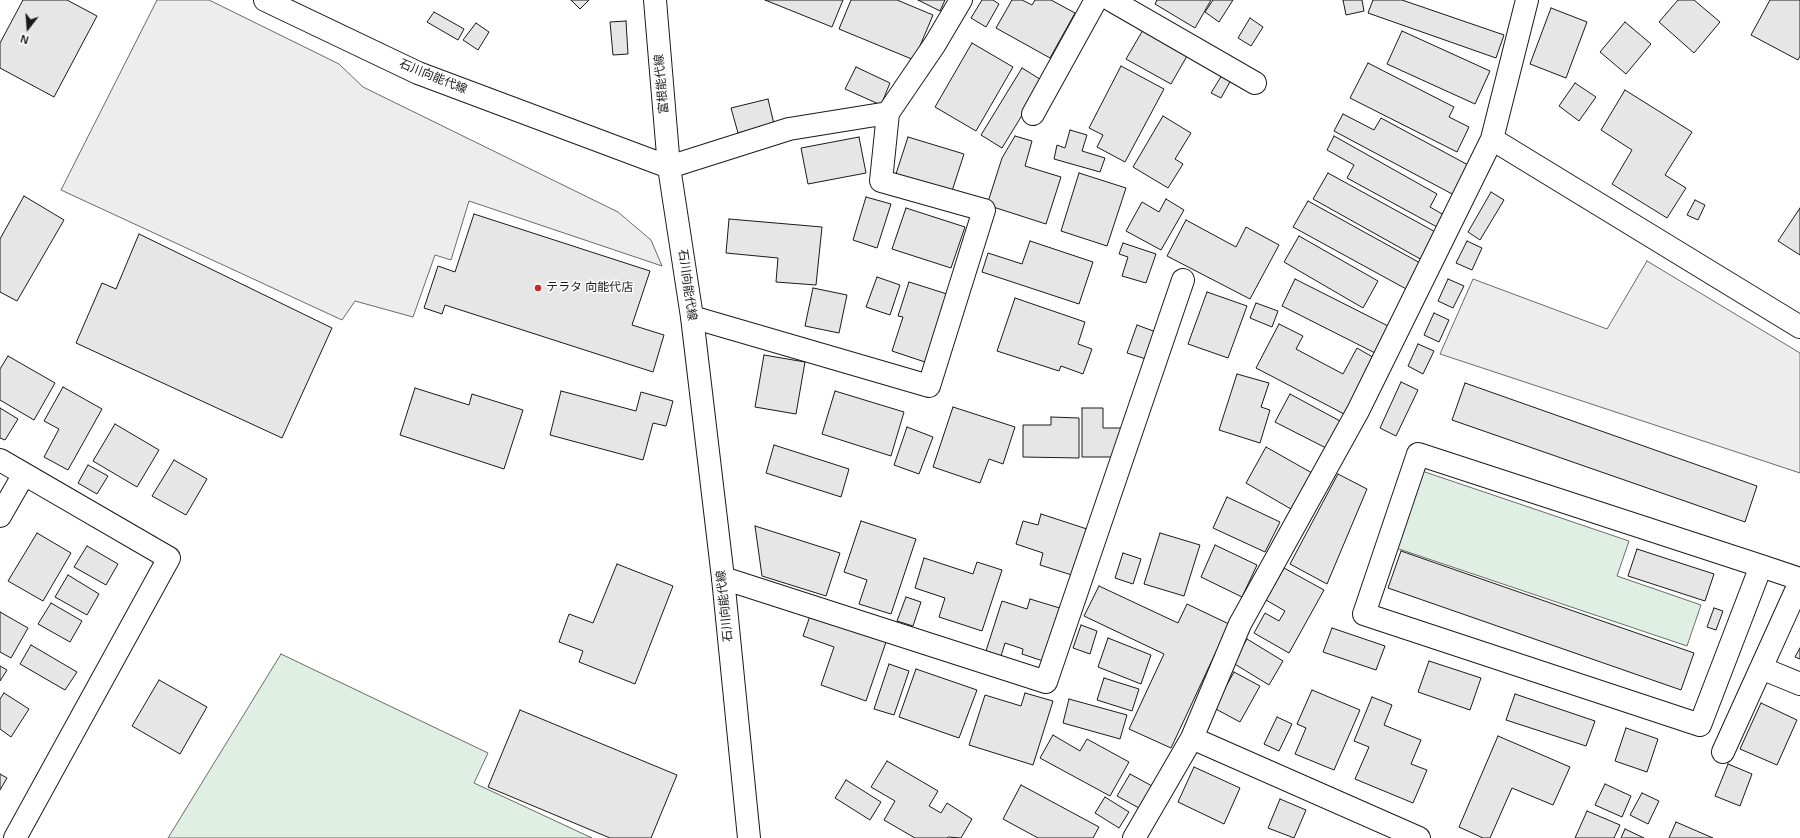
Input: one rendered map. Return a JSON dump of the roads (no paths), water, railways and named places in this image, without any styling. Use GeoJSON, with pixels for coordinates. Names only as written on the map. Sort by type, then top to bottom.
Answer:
{"type":"FeatureCollection","features":[{"type":"Feature","properties":{"kind":"street","name":"石川向能代線"},"geometry":{"type":"LineString","coordinates":[[265,0],[418,73],[669,167],[692,318],[723,578],[749,838]]}},
{"type":"Feature","properties":{"kind":"street","name":"富根能代線"},"geometry":{"type":"LineString","coordinates":[[655,0],[669,167]]}},
{"type":"Feature","properties":{"kind":"street"},"geometry":{"type":"LineString","coordinates":[[692,318],[929,386],[984,210],[881,181],[888,113],[935,44],[961,0]]}},
{"type":"Feature","properties":{"kind":"street"},"geometry":{"type":"LineString","coordinates":[[1034,114],[1096,0]]}},
{"type":"Feature","properties":{"kind":"street"},"geometry":{"type":"LineString","coordinates":[[1111,0],[1255,82]]}},
{"type":"Feature","properties":{"kind":"street"},"geometry":{"type":"LineString","coordinates":[[1134,838],[1192,738],[1240,624],[1358,411],[1492,138],[1527,0]]}},
{"type":"Feature","properties":{"kind":"street"},"geometry":{"type":"LineString","coordinates":[[669,167],[789,129],[888,113]]}},
{"type":"Feature","properties":{"kind":"street"},"geometry":{"type":"LineString","coordinates":[[1492,138],[1800,327]]}},
{"type":"Feature","properties":{"kind":"street"},"geometry":{"type":"LineString","coordinates":[[723,578],[1046,682],[1183,280]]}},
{"type":"Feature","properties":{"kind":"street"},"geometry":{"type":"LineString","coordinates":[[1762,566],[1700,725],[1364,614],[1418,454],[1800,578]]}},
{"type":"Feature","properties":{"kind":"street"},"geometry":{"type":"LineString","coordinates":[[0,460],[169,558],[15,838]]}},
{"type":"Feature","properties":{"kind":"street"},"geometry":{"type":"LineString","coordinates":[[0,516],[24,474]]}},
{"type":"Feature","properties":{"kind":"street"},"geometry":{"type":"LineString","coordinates":[[1723,752],[1800,582]]}},
{"type":"Feature","properties":{"kind":"street"},"geometry":{"type":"LineString","coordinates":[[1761,668],[1800,684]]}},
{"type":"Feature","properties":{"kind":"street"},"geometry":{"type":"LineString","coordinates":[[1192,738],[1419,838]]}},
{"type":"Feature","properties":{"kind":"place","name":"テラタ 向能代店"},"geometry":{"type":"Point","coordinates":[538,288]}}]}
